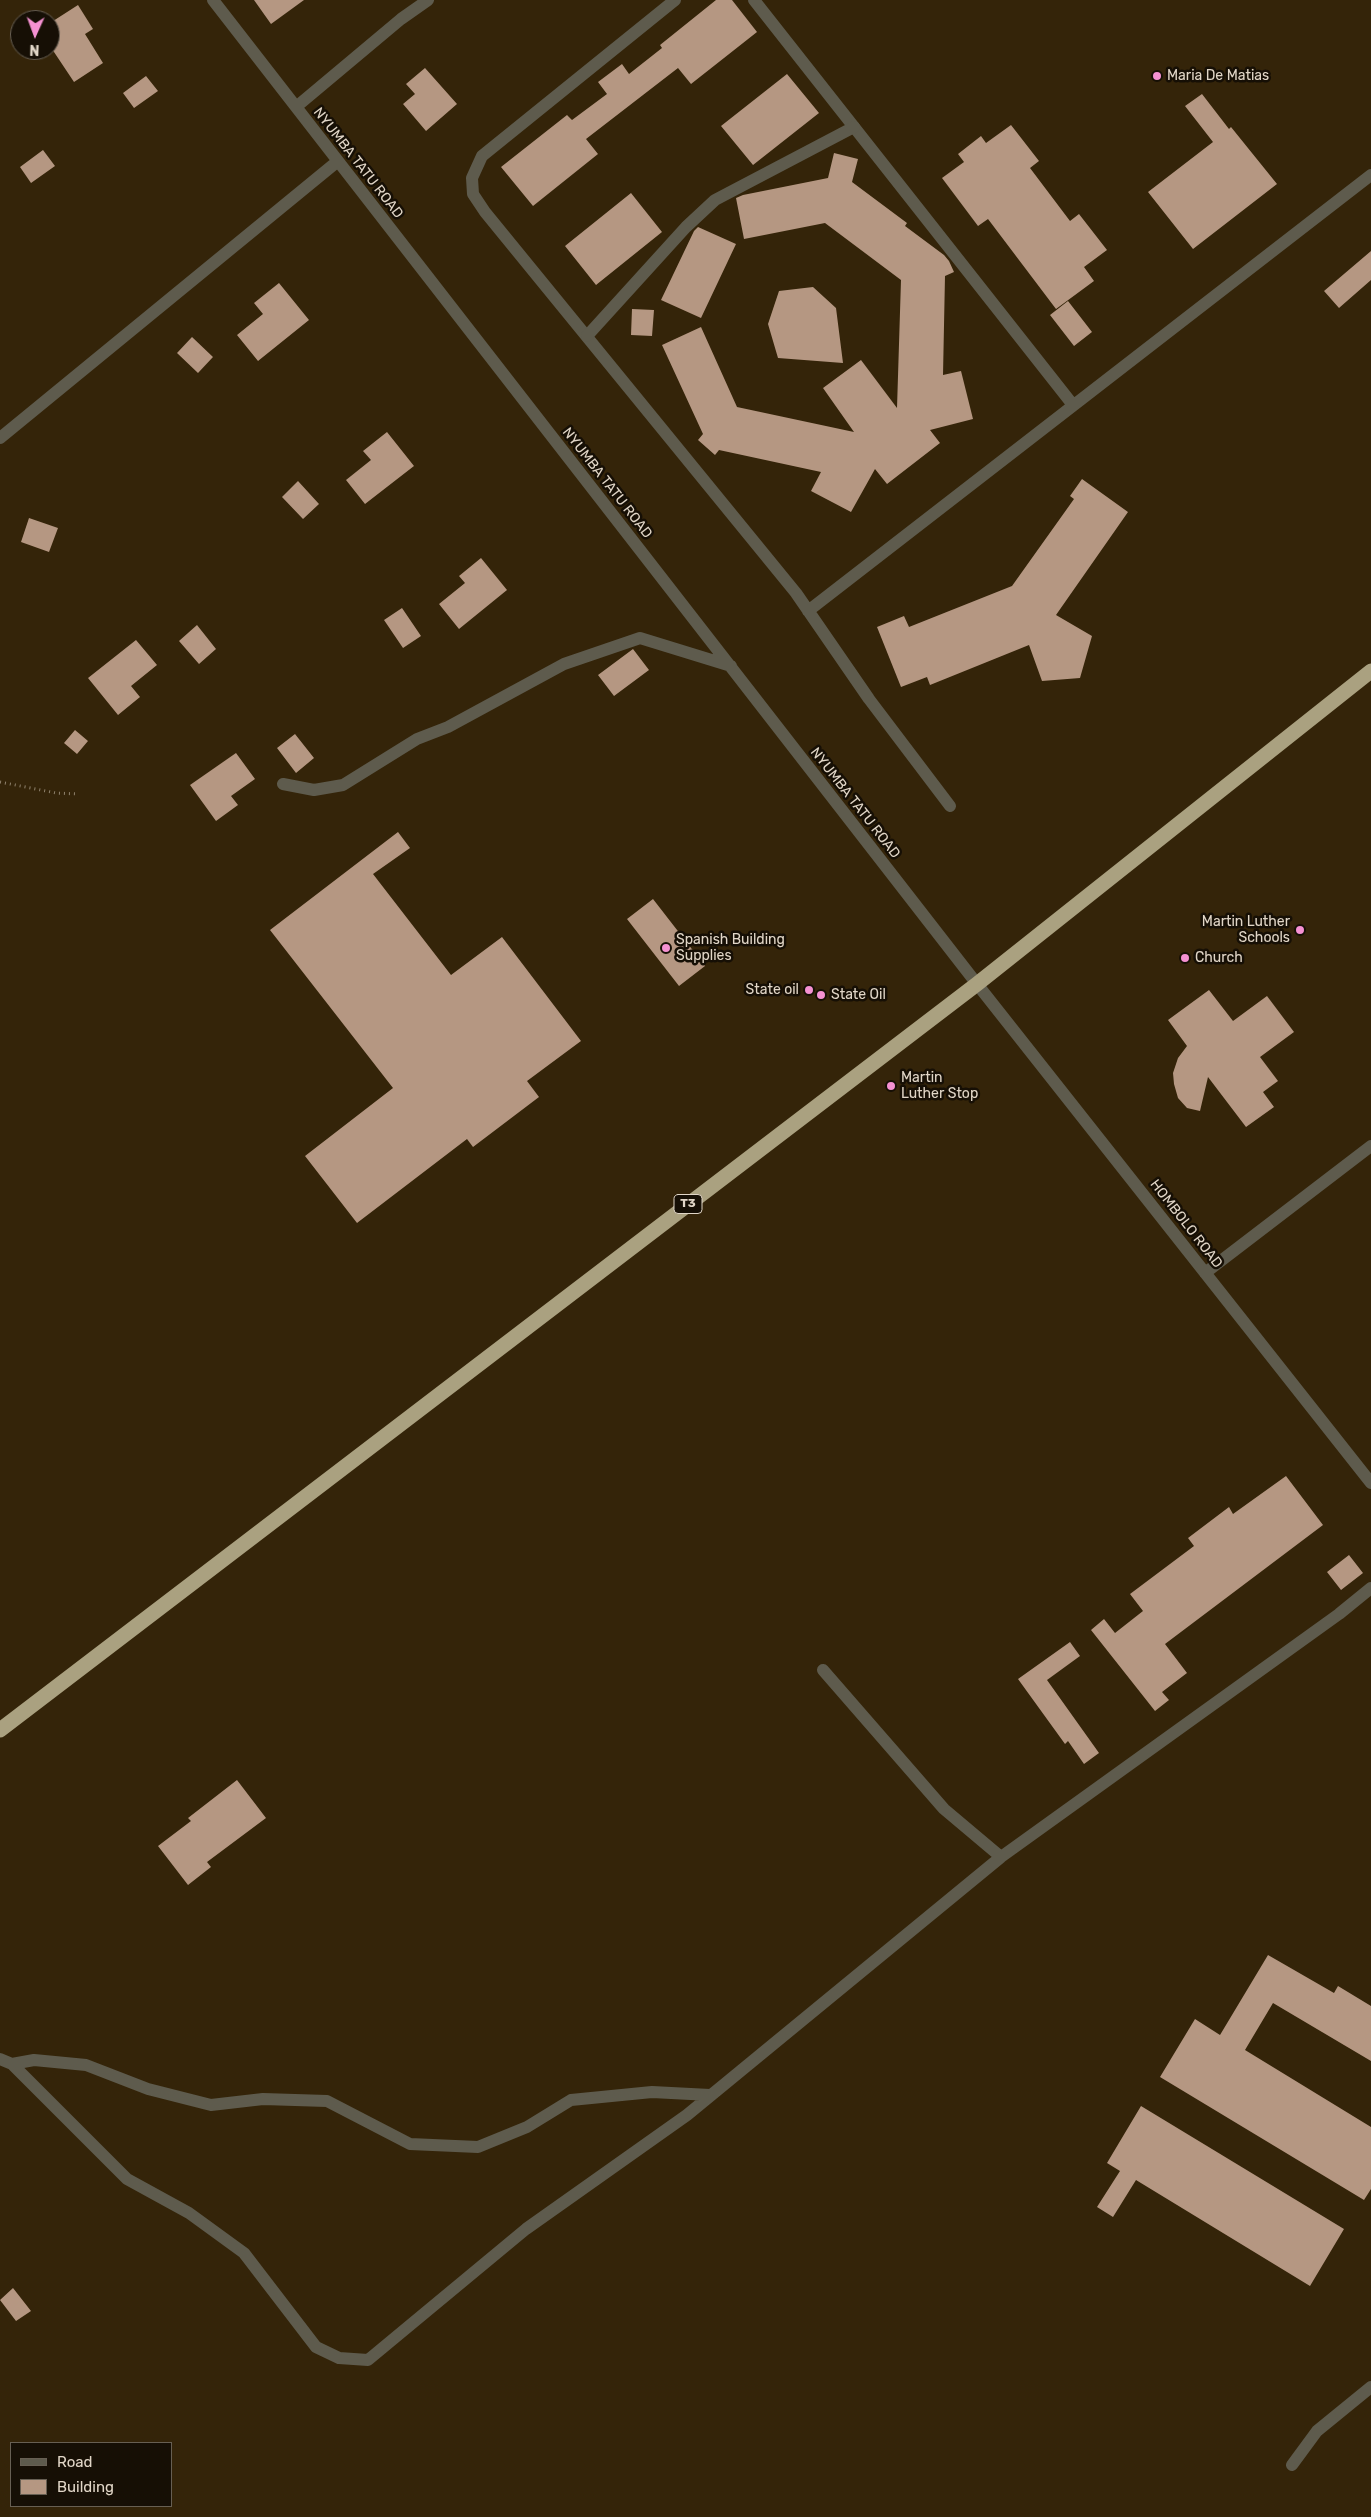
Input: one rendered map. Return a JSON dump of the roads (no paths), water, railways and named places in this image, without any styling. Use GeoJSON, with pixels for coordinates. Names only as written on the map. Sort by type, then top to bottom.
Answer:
{"type":"FeatureCollection","features":[{"type":"Feature","properties":{"kind":"highway","name":"T3"},"geometry":{"type":"LineString","coordinates":[[0,1730],[977,984],[1371,671]]}},
{"type":"Feature","properties":{"kind":"street","name":"NYUMBA TATU ROAD"},"geometry":{"type":"LineString","coordinates":[[213,0],[977,984]]}},
{"type":"Feature","properties":{"kind":"street"},"geometry":{"type":"LineString","coordinates":[[296,107],[428,0]]}},
{"type":"Feature","properties":{"kind":"street"},"geometry":{"type":"LineString","coordinates":[[675,0],[482,156],[472,178],[473,194],[796,593],[869,699],[950,806]]}},
{"type":"Feature","properties":{"kind":"street"},"geometry":{"type":"LineString","coordinates":[[754,0],[1073,405]]}},
{"type":"Feature","properties":{"kind":"street"},"geometry":{"type":"LineString","coordinates":[[587,336],[686,227],[715,200],[854,127]]}},
{"type":"Feature","properties":{"kind":"street"},"geometry":{"type":"LineString","coordinates":[[0,438],[338,161]]}},
{"type":"Feature","properties":{"kind":"street"},"geometry":{"type":"LineString","coordinates":[[808,611],[1371,175]]}},
{"type":"Feature","properties":{"kind":"street"},"geometry":{"type":"LineString","coordinates":[[283,784],[314,790],[342,785],[417,739],[448,727],[564,664],[640,638],[731,666]]}},
{"type":"Feature","properties":{"kind":"street","name":"HOMBOLO ROAD"},"geometry":{"type":"LineString","coordinates":[[977,984],[1371,1483]]}},
{"type":"Feature","properties":{"kind":"street"},"geometry":{"type":"LineString","coordinates":[[1205,1273],[1371,1146]]}},
{"type":"Feature","properties":{"kind":"street"},"geometry":{"type":"LineString","coordinates":[[6,2062],[128,2178],[189,2213],[244,2253],[316,2346],[339,2358],[368,2360],[526,2229],[687,2116],[1002,1857],[1340,1614],[1371,1588]]}},
{"type":"Feature","properties":{"kind":"street"},"geometry":{"type":"LineString","coordinates":[[823,1670],[944,1809],[1002,1857]]}},
{"type":"Feature","properties":{"kind":"street"},"geometry":{"type":"LineString","coordinates":[[6,2062],[34,2060],[86,2065],[148,2089],[211,2105],[263,2099],[327,2101],[410,2144],[478,2147],[527,2127],[572,2100],[652,2092],[710,2096]]}},
{"type":"Feature","properties":{"kind":"street"},"geometry":{"type":"LineString","coordinates":[[1292,2465],[1317,2431],[1371,2387]]}},
{"type":"Feature","properties":{"kind":"place","name":"Maria De Matias"},"geometry":{"type":"Point","coordinates":[1157,76]}},
{"type":"Feature","properties":{"kind":"place","name":"Martin Luther Schools"},"geometry":{"type":"Point","coordinates":[1300,930]}},
{"type":"Feature","properties":{"kind":"place","name":"Spanish Building Supplies"},"geometry":{"type":"Point","coordinates":[666,948]}},
{"type":"Feature","properties":{"kind":"place","name":"Church"},"geometry":{"type":"Point","coordinates":[1185,958]}},
{"type":"Feature","properties":{"kind":"place","name":"State oil"},"geometry":{"type":"Point","coordinates":[809,990]}},
{"type":"Feature","properties":{"kind":"place","name":"State Oil"},"geometry":{"type":"Point","coordinates":[821,995]}},
{"type":"Feature","properties":{"kind":"place","name":"Martin Luther Stop"},"geometry":{"type":"Point","coordinates":[891,1086]}}]}
